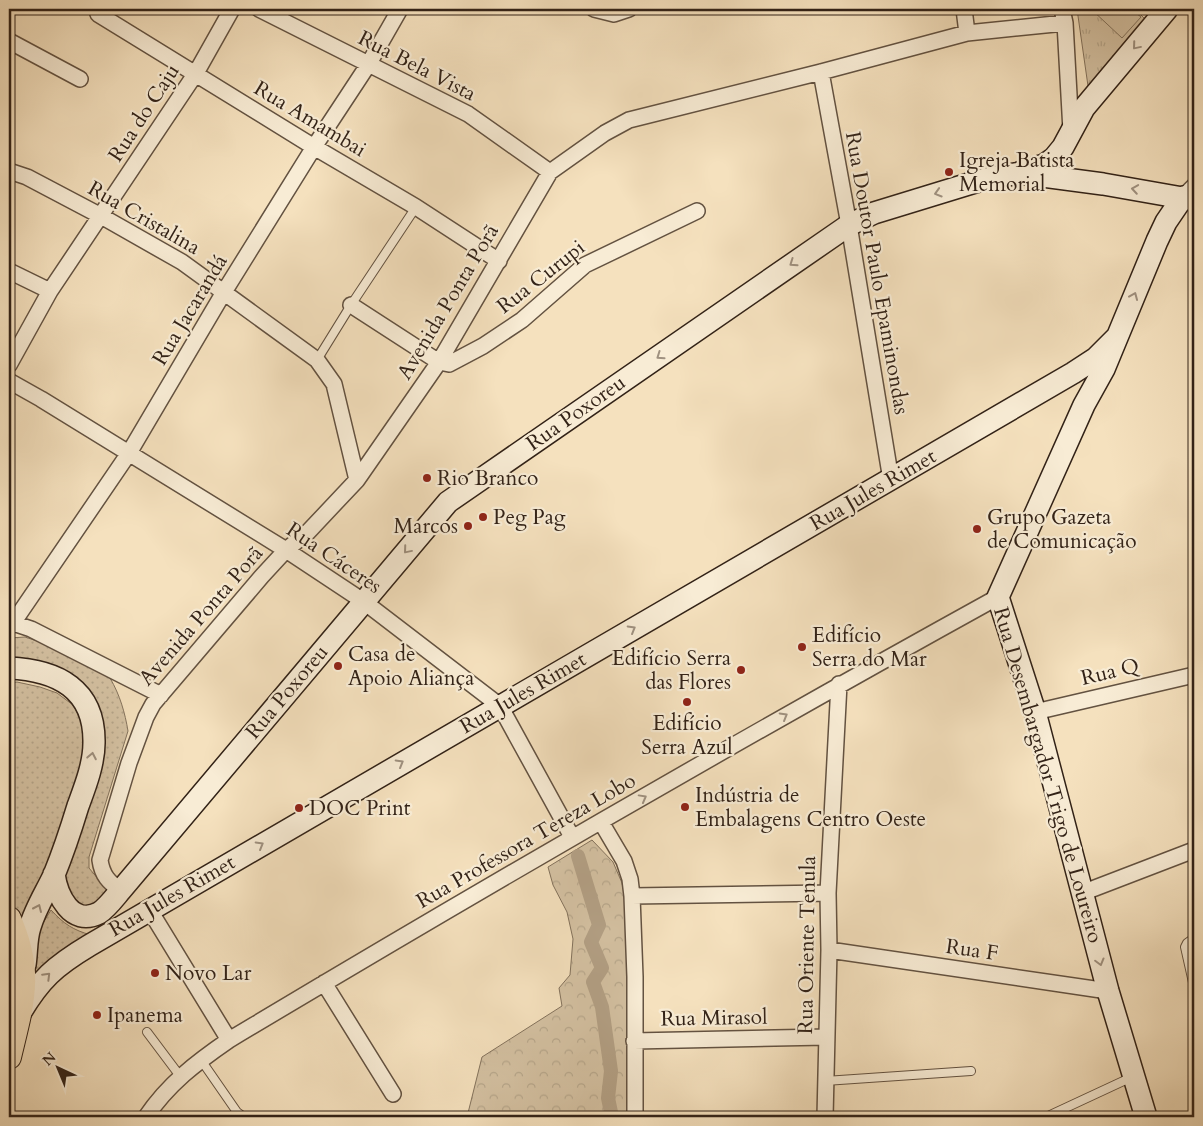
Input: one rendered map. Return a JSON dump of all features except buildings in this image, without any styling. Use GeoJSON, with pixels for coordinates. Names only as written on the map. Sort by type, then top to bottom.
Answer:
{"type":"FeatureCollection","features":[{"type":"Feature","properties":{"kind":"main road"},"geometry":{"type":"LineString","coordinates":[[9,920],[20,949],[24,972],[22,1000],[9,1056]]}},
{"type":"Feature","properties":{"kind":"street","name":"Rua do Caju"},"geometry":{"type":"LineString","coordinates":[[9,365],[50,291],[196,73],[232,9]]}},
{"type":"Feature","properties":{"kind":"street","name":"Rua Bela Vista"},"geometry":{"type":"LineString","coordinates":[[259,9],[468,114],[550,172]]}},
{"type":"Feature","properties":{"kind":"street","name":"Rua Jacarandá"},"geometry":{"type":"LineString","coordinates":[[11,625],[129,453],[224,292],[314,147],[368,65],[400,9]]}},
{"type":"Feature","properties":{"kind":"street"},"geometry":{"type":"LineString","coordinates":[[594,9],[614,14],[629,9]]}},
{"type":"Feature","properties":{"kind":"street"},"geometry":{"type":"LineString","coordinates":[[964,9],[967,33]]}},
{"type":"Feature","properties":{"kind":"street"},"geometry":{"type":"LineString","coordinates":[[1020,173],[1044,165],[1063,148],[1084,108],[1167,9]]}},
{"type":"Feature","properties":{"kind":"street","name":"Rua Amambai"},"geometry":{"type":"LineString","coordinates":[[98,14],[314,147],[416,207],[499,261]]}},
{"type":"Feature","properties":{"kind":"street"},"geometry":{"type":"LineString","coordinates":[[1064,16],[1071,131]]}},
{"type":"Feature","properties":{"kind":"street","name":"Avenida Ponta Porã"},"geometry":{"type":"LineString","coordinates":[[121,890],[110,883],[103,872],[100,860],[129,763],[143,724],[153,704],[286,550],[308,532],[357,480],[439,362],[550,172],[605,133],[630,120],[967,33],[1064,16]]}},
{"type":"Feature","properties":{"kind":"street"},"geometry":{"type":"LineString","coordinates":[[9,41],[80,79]]}},
{"type":"Feature","properties":{"kind":"street","name":"Rua Doutor Paulo Epaminondas"},"geometry":{"type":"LineString","coordinates":[[821,72],[850,225],[891,480]]}},
{"type":"Feature","properties":{"kind":"street","name":"Rua Cristalina"},"geometry":{"type":"LineString","coordinates":[[9,171],[26,177],[101,216],[182,262],[317,360],[334,384],[357,480]]}},
{"type":"Feature","properties":{"kind":"street","name":"Rua Poxoreu"},"geometry":{"type":"LineString","coordinates":[[54,874],[57,888],[65,905],[77,914],[85,916],[99,913],[121,890],[448,502],[850,225],[874,213],[985,179],[1020,173],[1191,194]]}},
{"type":"Feature","properties":{"kind":"street","name":"Rua Desembargador Trigo de Loureiro"},"geometry":{"type":"LineString","coordinates":[[1146,1117],[1108,991],[1035,712],[998,596],[1084,405],[1104,369],[1166,222],[1191,194]]}},
{"type":"Feature","properties":{"kind":"street","name":"Rua Curupi"},"geometry":{"type":"LineString","coordinates":[[439,362],[449,364],[483,346],[522,320],[585,265],[697,211]]}},
{"type":"Feature","properties":{"kind":"street"},"geometry":{"type":"LineString","coordinates":[[9,271],[50,291]]}},
{"type":"Feature","properties":{"kind":"street"},"geometry":{"type":"LineString","coordinates":[[351,304],[439,362]]}},
{"type":"Feature","properties":{"kind":"street","name":"Rua Jules Rimet"},"geometry":{"type":"LineString","coordinates":[[19,1015],[31,994],[50,972],[77,952],[1074,373],[1096,358],[1116,338]]}},
{"type":"Feature","properties":{"kind":"street"},"geometry":{"type":"LineString","coordinates":[[1074,373],[1082,382],[1085,391],[1084,405]]}},
{"type":"Feature","properties":{"kind":"street","name":"Rua Cáceres"},"geometry":{"type":"LineString","coordinates":[[9,381],[286,550],[363,601],[500,706],[572,837]]}},
{"type":"Feature","properties":{"kind":"street","name":"Rua Professora Tereza Lobo"},"geometry":{"type":"LineString","coordinates":[[146,1117],[180,1076],[229,1040],[572,837],[839,684],[998,596]]}},
{"type":"Feature","properties":{"kind":"street"},"geometry":{"type":"LineString","coordinates":[[11,625],[31,629],[161,695]]}},
{"type":"Feature","properties":{"kind":"street"},"geometry":{"type":"LineString","coordinates":[[9,668],[25,669],[47,675],[73,687],[86,703],[94,726],[94,745],[88,774],[75,818],[54,874],[30,926],[24,972]]}},
{"type":"Feature","properties":{"kind":"street","name":"Rua Q"},"geometry":{"type":"LineString","coordinates":[[1035,712],[1194,674]]}},
{"type":"Feature","properties":{"kind":"street","name":"Rua Oriente Tenula"},"geometry":{"type":"LineString","coordinates":[[825,1117],[829,950],[828,893],[839,684]]}},
{"type":"Feature","properties":{"kind":"street"},"geometry":{"type":"LineString","coordinates":[[600,822],[624,861],[630,878],[634,921],[635,1117]]}},
{"type":"Feature","properties":{"kind":"street"},"geometry":{"type":"LineString","coordinates":[[1082,893],[1194,850]]}},
{"type":"Feature","properties":{"kind":"street"},"geometry":{"type":"LineString","coordinates":[[632,896],[828,893]]}},
{"type":"Feature","properties":{"kind":"street"},"geometry":{"type":"LineString","coordinates":[[149,909],[229,1040]]}},
{"type":"Feature","properties":{"kind":"street","name":"Rua F"},"geometry":{"type":"LineString","coordinates":[[829,950],[1108,991]]}},
{"type":"Feature","properties":{"kind":"street"},"geometry":{"type":"LineString","coordinates":[[324,983],[393,1094]]}},
{"type":"Feature","properties":{"kind":"street","name":"Rua Mirasol"},"geometry":{"type":"LineString","coordinates":[[634,1041],[826,1037]]}},
{"type":"Feature","properties":{"kind":"lane"},"geometry":{"type":"LineString","coordinates":[[317,360],[351,304],[416,207]]}},
{"type":"Feature","properties":{"kind":"lane"},"geometry":{"type":"LineString","coordinates":[[1194,938],[1185,947],[1194,987]]}},
{"type":"Feature","properties":{"kind":"lane"},"geometry":{"type":"LineString","coordinates":[[147,1032],[180,1076]]}},
{"type":"Feature","properties":{"kind":"lane"},"geometry":{"type":"LineString","coordinates":[[201,1060],[237,1112],[244,1117]]}},
{"type":"Feature","properties":{"kind":"lane"},"geometry":{"type":"LineString","coordinates":[[825,1081],[971,1071]]}},
{"type":"Feature","properties":{"kind":"lane"},"geometry":{"type":"LineString","coordinates":[[1046,1117],[1134,1076]]}},
{"type":"Feature","properties":{"kind":"green space"},"geometry":{"type":"Polygon","coordinates":[[[1077,9],[1135,9],[1145,19],[1088,86],[1077,9]]]}},
{"type":"Feature","properties":{"kind":"green space"},"geometry":{"type":"Polygon","coordinates":[[[1091,9],[1131,9],[1141,17],[1122,38],[1091,9]]]}},
{"type":"Feature","properties":{"kind":"green space"},"geometry":{"type":"Polygon","coordinates":[[[25,637],[46,644],[110,678],[124,711],[128,731],[89,857],[89,868],[109,892],[101,907],[82,908],[62,892],[95,707],[9,658],[9,638],[25,637]]]}},
{"type":"Feature","properties":{"kind":"green space"},"geometry":{"type":"Polygon","coordinates":[[[17,682],[57,693],[73,705],[82,721],[87,745],[79,794],[20,930],[9,905],[9,683],[17,682]]]}},
{"type":"Feature","properties":{"kind":"green space"},"geometry":{"type":"Polygon","coordinates":[[[592,840],[613,862],[622,883],[627,910],[628,1117],[467,1117],[482,1057],[562,1006],[559,988],[570,975],[573,939],[567,912],[553,885],[548,867],[592,840]]]}},
{"type":"Feature","properties":{"kind":"green space"},"geometry":{"type":"Polygon","coordinates":[[[51,910],[69,926],[91,935],[35,981],[35,936],[51,910]]]}},
{"type":"Feature","properties":{"kind":"waterway"},"geometry":{"type":"LineString","coordinates":[[578,856],[599,925],[591,942],[602,968],[593,982],[602,1007],[611,1071],[608,1098],[612,1117]]}},
{"type":"Feature","properties":{"kind":"place","name":"Igreja Batista Memorial"},"geometry":{"type":"Point","coordinates":[949,172]}},
{"type":"Feature","properties":{"kind":"place","name":"Rio Branco"},"geometry":{"type":"Point","coordinates":[427,478]}},
{"type":"Feature","properties":{"kind":"place","name":"Peg Pag"},"geometry":{"type":"Point","coordinates":[483,517]}},
{"type":"Feature","properties":{"kind":"place","name":"Marcos"},"geometry":{"type":"Point","coordinates":[468,526]}},
{"type":"Feature","properties":{"kind":"place","name":"Grupo Gazeta de Comunicação"},"geometry":{"type":"Point","coordinates":[977,529]}},
{"type":"Feature","properties":{"kind":"place","name":"Edifício Serra do Mar"},"geometry":{"type":"Point","coordinates":[802,647]}},
{"type":"Feature","properties":{"kind":"place","name":"Casa de Apoio Aliança"},"geometry":{"type":"Point","coordinates":[338,666]}},
{"type":"Feature","properties":{"kind":"place","name":"Edifício Serra das Flores"},"geometry":{"type":"Point","coordinates":[741,670]}},
{"type":"Feature","properties":{"kind":"place","name":"Edifício Serra Azul"},"geometry":{"type":"Point","coordinates":[687,702]}},
{"type":"Feature","properties":{"kind":"place","name":"Indústria de Embalagens Centro Oeste"},"geometry":{"type":"Point","coordinates":[685,807]}},
{"type":"Feature","properties":{"kind":"place","name":"DOC Print"},"geometry":{"type":"Point","coordinates":[299,808]}},
{"type":"Feature","properties":{"kind":"place","name":"Novo Lar"},"geometry":{"type":"Point","coordinates":[155,973]}},
{"type":"Feature","properties":{"kind":"place","name":"Ipanema"},"geometry":{"type":"Point","coordinates":[97,1015]}}]}
